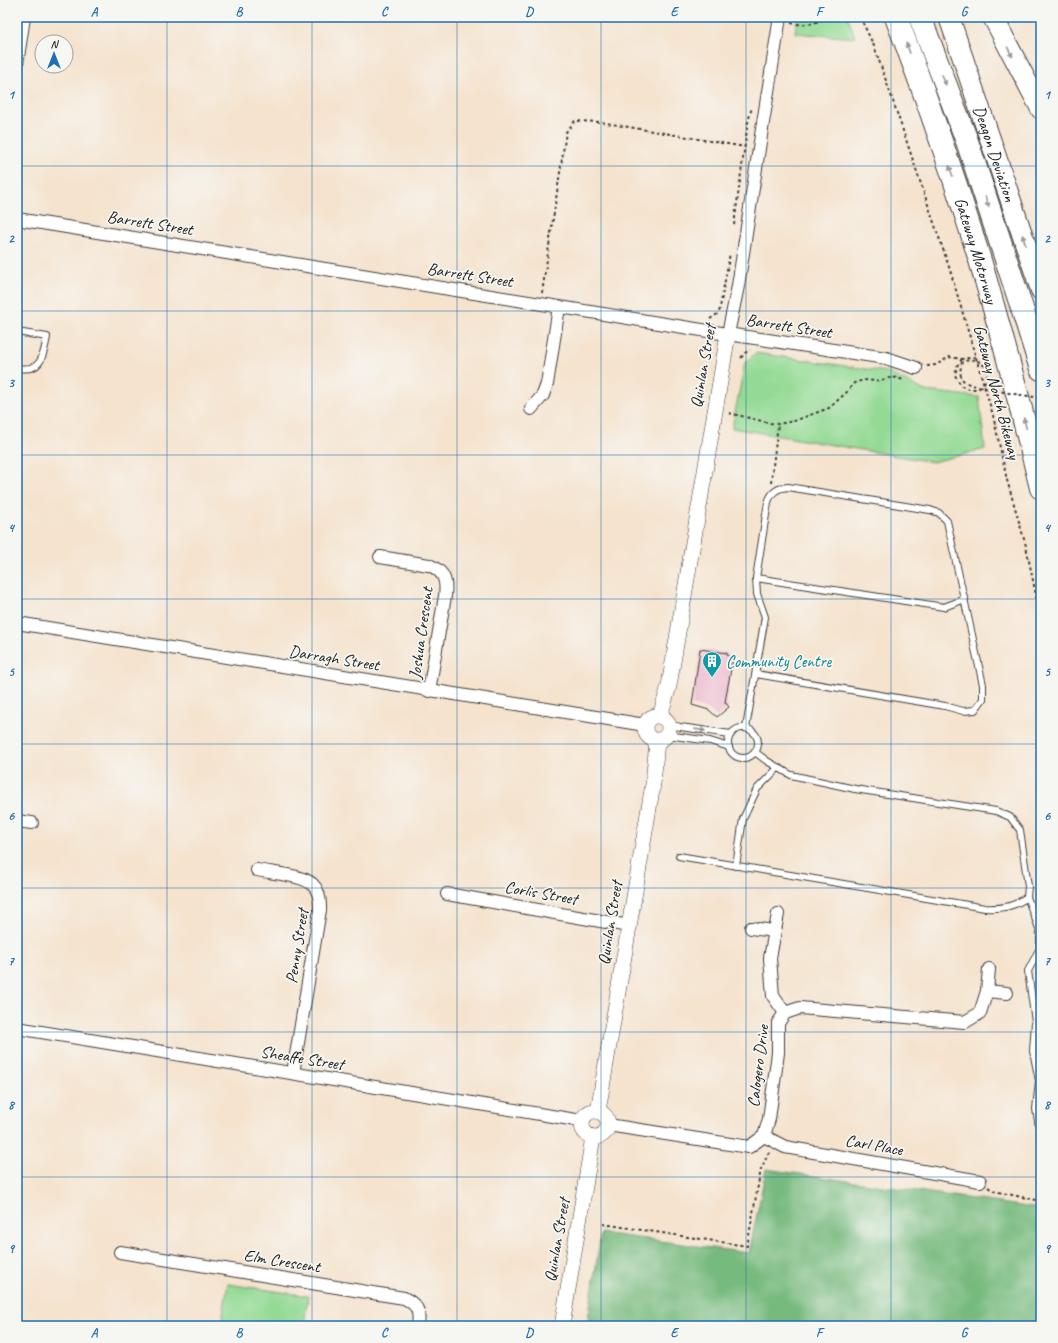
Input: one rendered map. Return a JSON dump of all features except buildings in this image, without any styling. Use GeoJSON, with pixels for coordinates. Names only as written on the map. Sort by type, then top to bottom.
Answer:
{"type":"FeatureCollection","features":[{"type":"Feature","properties":{"kind":"highway","name":"Gateway Motorway"},"geometry":{"type":"LineString","coordinates":[[896,17],[955,182],[979,258],[1020,400],[1041,488]]}},
{"type":"Feature","properties":{"kind":"highway","name":"Gateway Motorway"},"geometry":{"type":"LineString","coordinates":[[920,17],[967,141],[1041,369]]}},
{"type":"Feature","properties":{"kind":"highway","name":"Deagon Deviation"},"geometry":{"type":"LineString","coordinates":[[949,17],[1041,290]]}},
{"type":"Feature","properties":{"kind":"highway"},"geometry":{"type":"LineString","coordinates":[[993,17],[1041,109]]}},
{"type":"Feature","properties":{"kind":"street"},"geometry":{"type":"LineString","coordinates":[[17,64],[24,17]]}},
{"type":"Feature","properties":{"kind":"street","name":"Quinlan Street"},"geometry":{"type":"LineString","coordinates":[[598,1111],[728,334],[738,286],[780,19]]}},
{"type":"Feature","properties":{"kind":"street","name":"Barrett Street"},"geometry":{"type":"LineString","coordinates":[[17,219],[540,304],[886,358],[916,368]]}},
{"type":"Feature","properties":{"kind":"street"},"geometry":{"type":"LineString","coordinates":[[531,409],[543,395],[547,384],[559,307]]}},
{"type":"Feature","properties":{"kind":"street","name":"Joshua Crescent"},"geometry":{"type":"LineString","coordinates":[[380,557],[429,565],[436,568],[445,579],[445,596],[429,691]]}},
{"type":"Feature","properties":{"kind":"street","name":"Darragh Street"},"geometry":{"type":"LineString","coordinates":[[17,623],[645,725]]}},
{"type":"Feature","properties":{"kind":"street"},"geometry":{"type":"LineString","coordinates":[[645,725],[649,718],[656,716],[663,729]]}},
{"type":"Feature","properties":{"kind":"street"},"geometry":{"type":"LineString","coordinates":[[17,821],[32,823]]}},
{"type":"Feature","properties":{"kind":"street","name":"Penny Street"},"geometry":{"type":"LineString","coordinates":[[256,870],[301,877],[310,881],[317,888],[321,899],[293,1074]]}},
{"type":"Feature","properties":{"kind":"street","name":"Corlis Street"},"geometry":{"type":"LineString","coordinates":[[448,894],[630,926]]}},
{"type":"Feature","properties":{"kind":"street"},"geometry":{"type":"LineString","coordinates":[[778,914],[770,958],[773,996],[785,1013]]}},
{"type":"Feature","properties":{"kind":"street"},"geometry":{"type":"LineString","coordinates":[[751,928],[774,932]]}},
{"type":"Feature","properties":{"kind":"street","name":"Calogero Drive"},"geometry":{"type":"LineString","coordinates":[[769,1139],[769,1119],[778,1053],[778,1023],[785,1013],[800,1008],[965,1022],[980,1013],[987,991],[989,969]]}},
{"type":"Feature","properties":{"kind":"street"},"geometry":{"type":"LineString","coordinates":[[987,991],[1007,994]]}},
{"type":"Feature","properties":{"kind":"street","name":"Sheaffe Street"},"geometry":{"type":"LineString","coordinates":[[17,1028],[582,1121]]}},
{"type":"Feature","properties":{"kind":"street"},"geometry":{"type":"LineString","coordinates":[[598,1111],[601,1112],[606,1118],[608,1126],[604,1133],[597,1137],[593,1137],[583,1129],[582,1121],[583,1117],[590,1112],[598,1111]]}},
{"type":"Feature","properties":{"kind":"street"},"geometry":{"type":"LineString","coordinates":[[608,1126],[749,1147],[769,1139]]}},
{"type":"Feature","properties":{"kind":"street","name":"Quinlan Street"},"geometry":{"type":"LineString","coordinates":[[562,1326],[593,1137]]}},
{"type":"Feature","properties":{"kind":"street","name":"Carl Place"},"geometry":{"type":"LineString","coordinates":[[769,1139],[784,1147],[980,1181]]}},
{"type":"Feature","properties":{"kind":"street","name":"Elm Crescent"},"geometry":{"type":"LineString","coordinates":[[120,1252],[404,1298],[416,1307],[419,1316],[418,1326]]}},
{"type":"Feature","properties":{"kind":"lane"},"geometry":{"type":"LineString","coordinates":[[17,332],[47,337],[40,363],[34,368],[17,368]]}},
{"type":"Feature","properties":{"kind":"lane"},"geometry":{"type":"LineString","coordinates":[[746,728],[765,617],[757,594],[756,578],[770,495],[774,491],[788,487],[930,510],[939,513],[947,521],[983,685],[983,699],[975,710],[963,711],[945,706],[756,674]]}},
{"type":"Feature","properties":{"kind":"lane"},"geometry":{"type":"LineString","coordinates":[[756,578],[944,607],[965,599]]}},
{"type":"Feature","properties":{"kind":"lane"},"geometry":{"type":"LineString","coordinates":[[663,729],[680,727],[731,734]]}},
{"type":"Feature","properties":{"kind":"lane"},"geometry":{"type":"LineString","coordinates":[[746,728],[755,733],[758,748],[748,757],[738,757],[734,755],[728,743],[731,734],[738,729],[746,728]]}},
{"type":"Feature","properties":{"kind":"lane"},"geometry":{"type":"LineString","coordinates":[[663,729],[729,747]]}},
{"type":"Feature","properties":{"kind":"lane"},"geometry":{"type":"LineString","coordinates":[[755,752],[791,775],[848,787],[996,811],[1010,817],[1020,830],[1028,886],[1026,897],[1040,931],[1040,948],[1028,971],[1035,1022],[1034,1051],[1039,1081],[1036,1109],[1041,1139]]}},
{"type":"Feature","properties":{"kind":"lane"},"geometry":{"type":"LineString","coordinates":[[736,866],[742,819],[757,788],[778,768]]}},
{"type":"Feature","properties":{"kind":"lane"},"geometry":{"type":"LineString","coordinates":[[680,856],[985,908],[1001,909],[1019,903],[1026,897]]}},
{"type":"Feature","properties":{"kind":"path"},"geometry":{"type":"LineString","coordinates":[[780,19],[808,24],[818,22],[827,17]]}},
{"type":"Feature","properties":{"kind":"path","name":"Gateway North Bikeway"},"geometry":{"type":"LineString","coordinates":[[860,17],[874,46],[894,101],[950,270],[993,415],[1007,480],[1026,546],[1041,620]]}},
{"type":"Feature","properties":{"kind":"path"},"geometry":{"type":"LineString","coordinates":[[734,229],[744,147],[748,122],[754,100]]}},
{"type":"Feature","properties":{"kind":"path"},"geometry":{"type":"LineString","coordinates":[[540,304],[566,132],[575,121],[600,122],[744,147]]}},
{"type":"Feature","properties":{"kind":"path"},"geometry":{"type":"LineString","coordinates":[[710,323],[710,318],[719,313],[730,251]]}},
{"type":"Feature","properties":{"kind":"path"},"geometry":{"type":"LineString","coordinates":[[741,358],[749,350],[755,349]]}},
{"type":"Feature","properties":{"kind":"path"},"geometry":{"type":"LineString","coordinates":[[916,368],[936,365],[949,357],[962,359],[976,357]]}},
{"type":"Feature","properties":{"kind":"path"},"geometry":{"type":"LineString","coordinates":[[962,359],[957,366],[955,375],[960,385],[965,388],[971,390],[980,388],[984,384],[988,376],[986,368],[980,362],[974,360],[962,362],[961,368],[961,377],[971,386],[977,387],[984,388],[990,389],[1041,398]]}},
{"type":"Feature","properties":{"kind":"path"},"geometry":{"type":"LineString","coordinates":[[730,413],[778,424],[794,421],[829,408],[846,393],[854,383],[864,380],[878,381],[893,377],[904,380]]}},
{"type":"Feature","properties":{"kind":"path"},"geometry":{"type":"LineString","coordinates":[[774,491],[770,484],[778,424]]}},
{"type":"Feature","properties":{"kind":"path"},"geometry":{"type":"LineString","coordinates":[[603,1224],[747,1246],[769,1139]]}},
{"type":"Feature","properties":{"kind":"path"},"geometry":{"type":"LineString","coordinates":[[980,1181],[993,1191],[1041,1201]]}},
{"type":"Feature","properties":{"kind":"green space"},"geometry":{"type":"Polygon","coordinates":[[[797,17],[848,17],[855,38],[795,33],[797,17]]]}},
{"type":"Feature","properties":{"kind":"green space"},"geometry":{"type":"Polygon","coordinates":[[[756,353],[887,372],[925,391],[979,397],[985,449],[933,462],[732,428],[745,362],[756,353]]]}},
{"type":"Feature","properties":{"kind":"green space"},"geometry":{"type":"Polygon","coordinates":[[[766,1169],[1041,1209],[1041,1326],[587,1326],[601,1233],[749,1253],[766,1169]]]}},
{"type":"Feature","properties":{"kind":"green space"},"geometry":{"type":"Polygon","coordinates":[[[228,1284],[308,1296],[304,1326],[221,1326],[228,1284]]]}},
{"type":"Feature","properties":{"kind":"place","name":"Community Centre"},"geometry":{"type":"Point","coordinates":[712,678]}}]}
